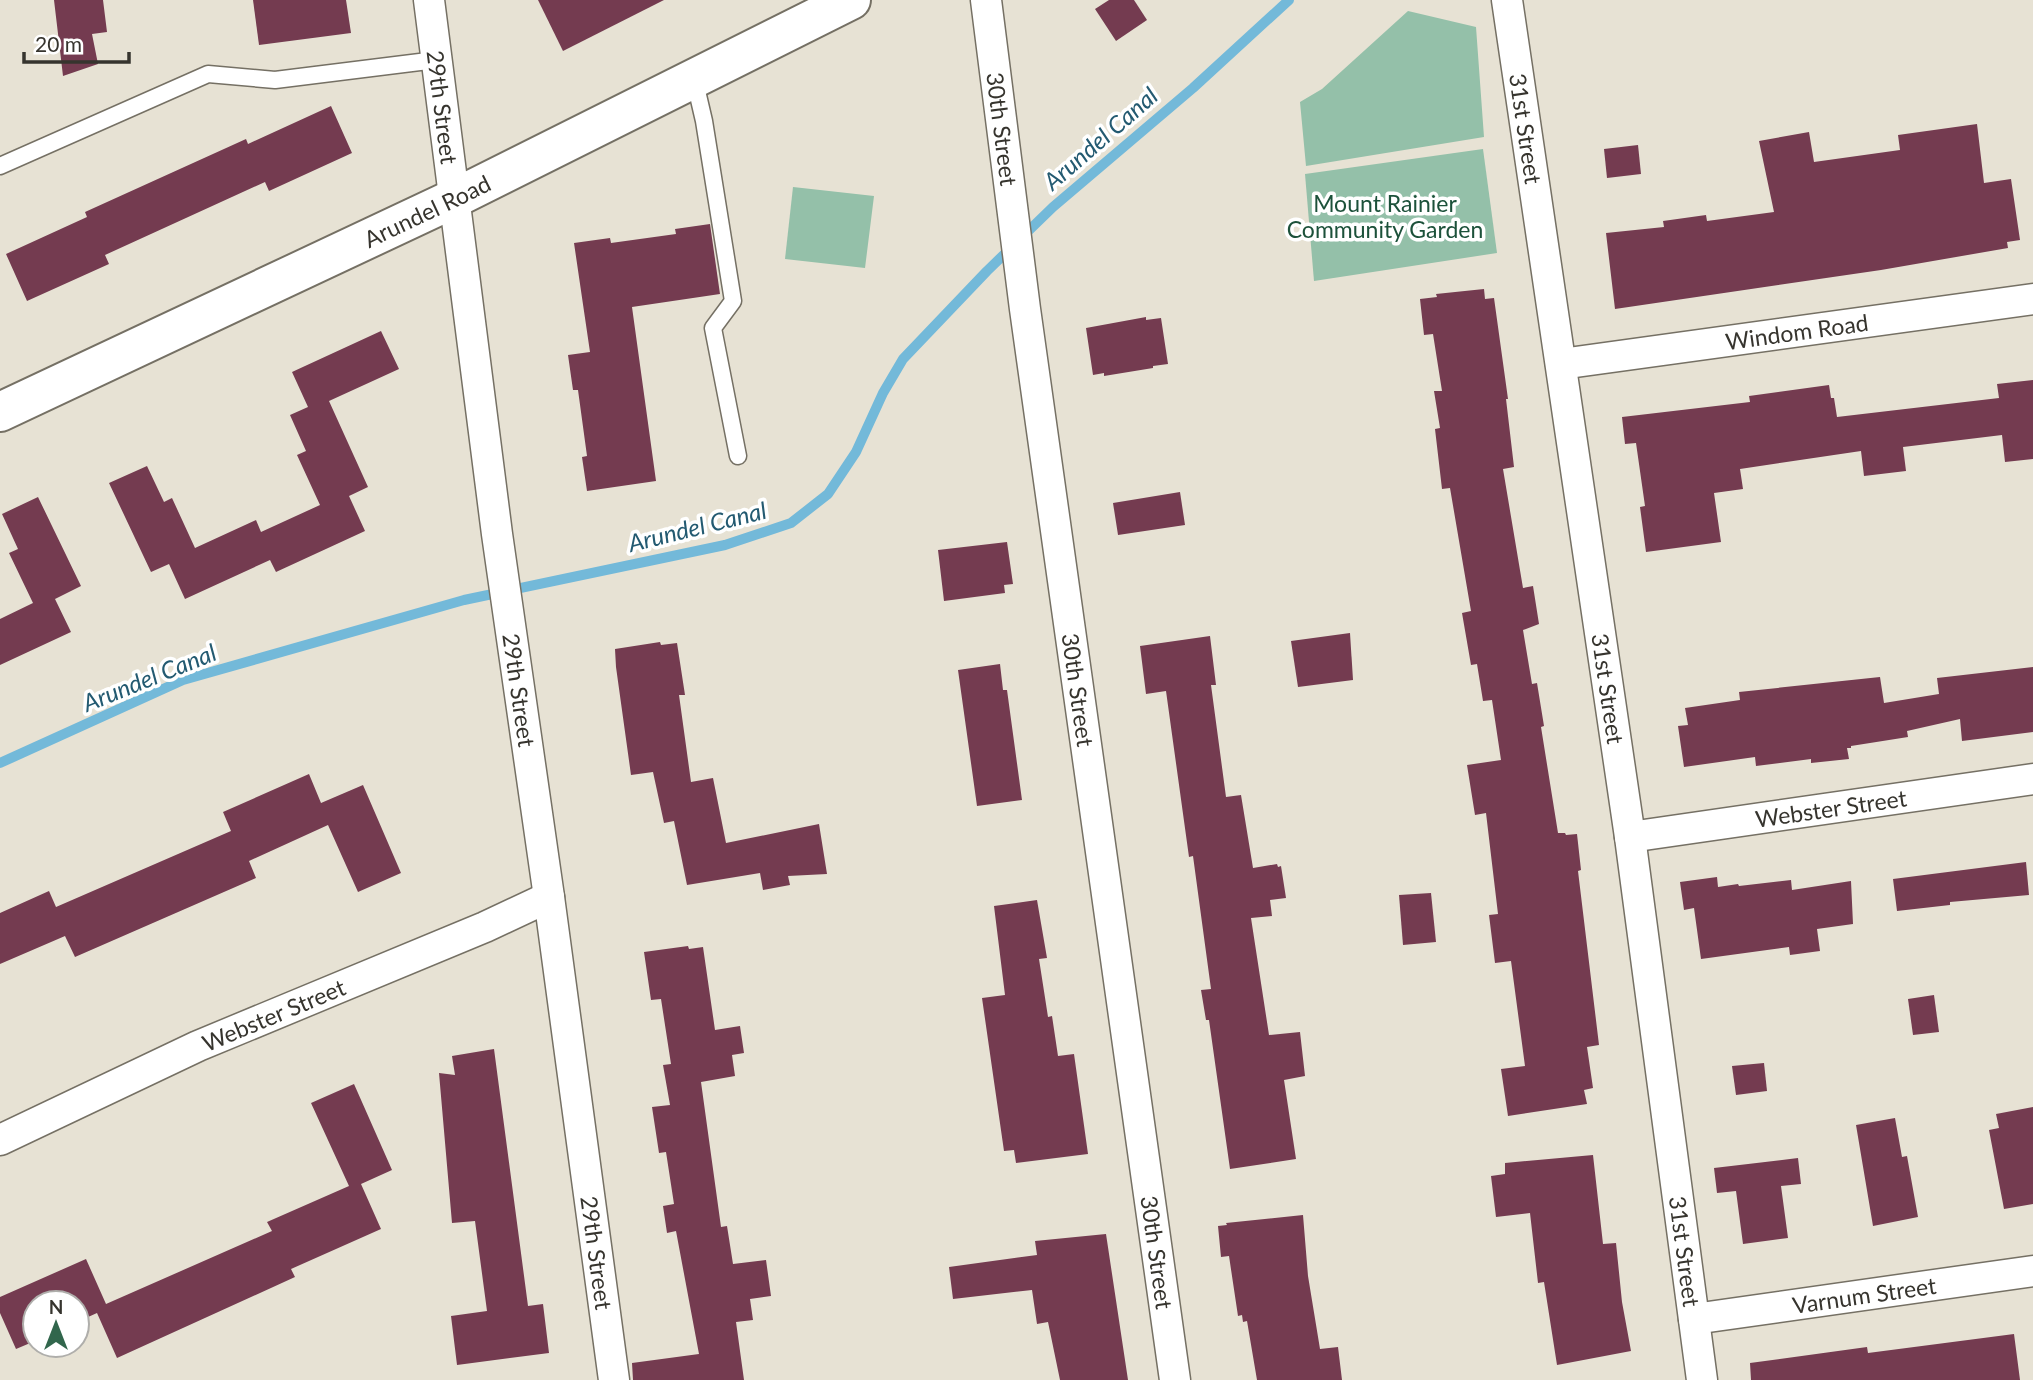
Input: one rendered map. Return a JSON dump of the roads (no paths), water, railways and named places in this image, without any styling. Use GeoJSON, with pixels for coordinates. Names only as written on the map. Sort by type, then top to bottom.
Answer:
{"type":"FeatureCollection","features":[{"type":"Feature","properties":{"kind":"street","name":"29th Street"},"geometry":{"type":"LineString","coordinates":[[429,0],[509,626],[549,897],[614,1380]]}},
{"type":"Feature","properties":{"kind":"street","name":"Arundel Road"},"geometry":{"type":"LineString","coordinates":[[0,412],[453,199],[850,0]]}},
{"type":"Feature","properties":{"kind":"street","name":"30th Street"},"geometry":{"type":"LineString","coordinates":[[986,0],[1025,309],[1175,1380]]}},
{"type":"Feature","properties":{"kind":"street","name":"31st Street"},"geometry":{"type":"LineString","coordinates":[[1507,0],[1630,837],[1702,1380]]}},
{"type":"Feature","properties":{"kind":"street","name":"Windom Road"},"geometry":{"type":"LineString","coordinates":[[1561,364],[2033,299]]}},
{"type":"Feature","properties":{"kind":"street","name":"Webster Street"},"geometry":{"type":"LineString","coordinates":[[1630,837],[2033,779]]}},
{"type":"Feature","properties":{"kind":"street","name":"Webster Street"},"geometry":{"type":"LineString","coordinates":[[0,1140],[198,1046],[485,927],[549,897]]}},
{"type":"Feature","properties":{"kind":"street","name":"Varnum Street"},"geometry":{"type":"LineString","coordinates":[[1694,1319],[2033,1271]]}},
{"type":"Feature","properties":{"kind":"lane"},"geometry":{"type":"LineString","coordinates":[[0,166],[208,74],[275,80],[436,61]]}},
{"type":"Feature","properties":{"kind":"lane"},"geometry":{"type":"LineString","coordinates":[[694,78],[704,121],[733,301],[713,328],[737,456]]}},
{"type":"Feature","properties":{"kind":"waterway","name":"Arundel Canal"},"geometry":{"type":"LineString","coordinates":[[0,763],[183,680],[464,600],[725,545],[791,523],[828,494],[856,452],[883,393],[903,359],[1053,207],[1193,88],[1289,0]]}},
{"type":"Feature","properties":{"kind":"park label","name":"Mount Rainier Community Garden"},"geometry":{"type":"Point","coordinates":[1385,216]}}]}
